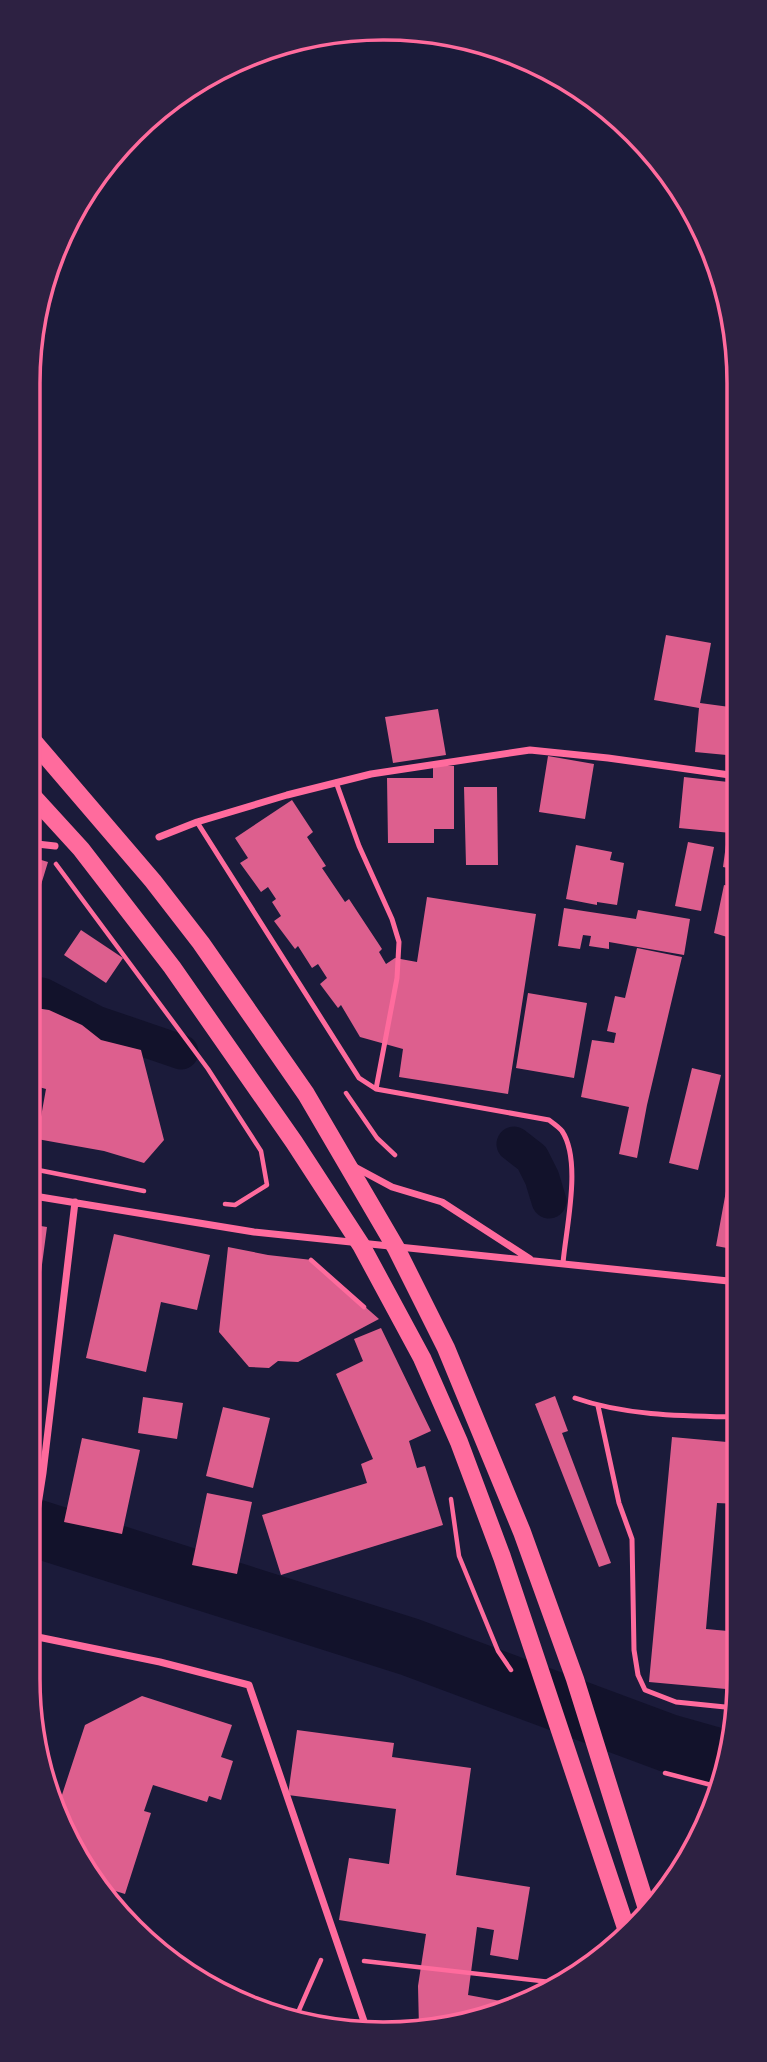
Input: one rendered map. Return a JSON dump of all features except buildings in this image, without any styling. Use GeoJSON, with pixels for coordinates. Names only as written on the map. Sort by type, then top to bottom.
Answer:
{"type":"FeatureCollection","features":[{"type":"Feature","properties":{"kind":"main road"},"geometry":{"type":"LineString","coordinates":[[40,749],[153,881],[193,933],[306,1094],[396,1248],[446,1348],[497,1468],[575,1679],[645,1902]]}},
{"type":"Feature","properties":{"kind":"main road"},"geometry":{"type":"LineString","coordinates":[[40,804],[81,849],[172,967],[269,1106],[361,1245],[422,1358],[459,1443],[502,1556],[624,1923]]}},
{"type":"Feature","properties":{"kind":"street"},"geometry":{"type":"LineString","coordinates":[[159,837],[197,822],[336,782],[371,774],[530,750],[727,775]]}},
{"type":"Feature","properties":{"kind":"street"},"geometry":{"type":"LineString","coordinates":[[40,844],[55,846]]}},
{"type":"Feature","properties":{"kind":"street"},"geometry":{"type":"LineString","coordinates":[[346,1162],[392,1187],[442,1202],[531,1259]]}},
{"type":"Feature","properties":{"kind":"street"},"geometry":{"type":"LineString","coordinates":[[40,1197],[254,1232],[727,1281]]}},
{"type":"Feature","properties":{"kind":"street"},"geometry":{"type":"LineString","coordinates":[[40,1492],[75,1202]]}},
{"type":"Feature","properties":{"kind":"street"},"geometry":{"type":"LineString","coordinates":[[40,1637],[160,1662],[249,1685],[364,2021]]}},
{"type":"Feature","properties":{"kind":"lane"},"geometry":{"type":"LineString","coordinates":[[336,782],[399,942],[397,978],[376,1088]]}},
{"type":"Feature","properties":{"kind":"lane"},"geometry":{"type":"LineString","coordinates":[[197,822],[359,1078],[376,1088],[550,1120],[562,1131],[569,1147],[572,1166],[563,1263]]}},
{"type":"Feature","properties":{"kind":"lane"},"geometry":{"type":"LineString","coordinates":[[575,1398],[598,1406],[687,1416],[727,1417]]}},
{"type":"Feature","properties":{"kind":"lane"},"geometry":{"type":"LineString","coordinates":[[598,1406],[619,1503],[632,1539],[634,1650],[638,1675],[645,1690],[676,1702],[725,1707]]}},
{"type":"Feature","properties":{"kind":"path"},"geometry":{"type":"LineString","coordinates":[[55,863],[208,1069],[261,1151],[267,1185],[235,1205],[223,1204]]}},
{"type":"Feature","properties":{"kind":"path"},"geometry":{"type":"LineString","coordinates":[[340,1084],[377,1138],[396,1155]]}},
{"type":"Feature","properties":{"kind":"path"},"geometry":{"type":"LineString","coordinates":[[40,1170],[148,1192]]}},
{"type":"Feature","properties":{"kind":"path"},"geometry":{"type":"LineString","coordinates":[[344,1290],[370,1312]]}},
{"type":"Feature","properties":{"kind":"path"},"geometry":{"type":"LineString","coordinates":[[451,1495],[459,1556],[498,1651],[516,1677]]}},
{"type":"Feature","properties":{"kind":"path"},"geometry":{"type":"LineString","coordinates":[[665,1773],[710,1785]]}},
{"type":"Feature","properties":{"kind":"path"},"geometry":{"type":"LineString","coordinates":[[299,2011],[333,1932]]}},
{"type":"Feature","properties":{"kind":"path"},"geometry":{"type":"LineString","coordinates":[[342,1959],[544,1981]]}},
{"type":"Feature","properties":{"kind":"waterway"},"geometry":{"type":"LineString","coordinates":[[40,995],[96,1023],[181,1052]]}},
{"type":"Feature","properties":{"kind":"waterway"},"geometry":{"type":"LineString","coordinates":[[514,1144],[532,1158],[549,1201]]}},
{"type":"Feature","properties":{"kind":"waterway"},"geometry":{"type":"LineString","coordinates":[[40,1530],[410,1647],[668,1743],[717,1757]]}}]}
